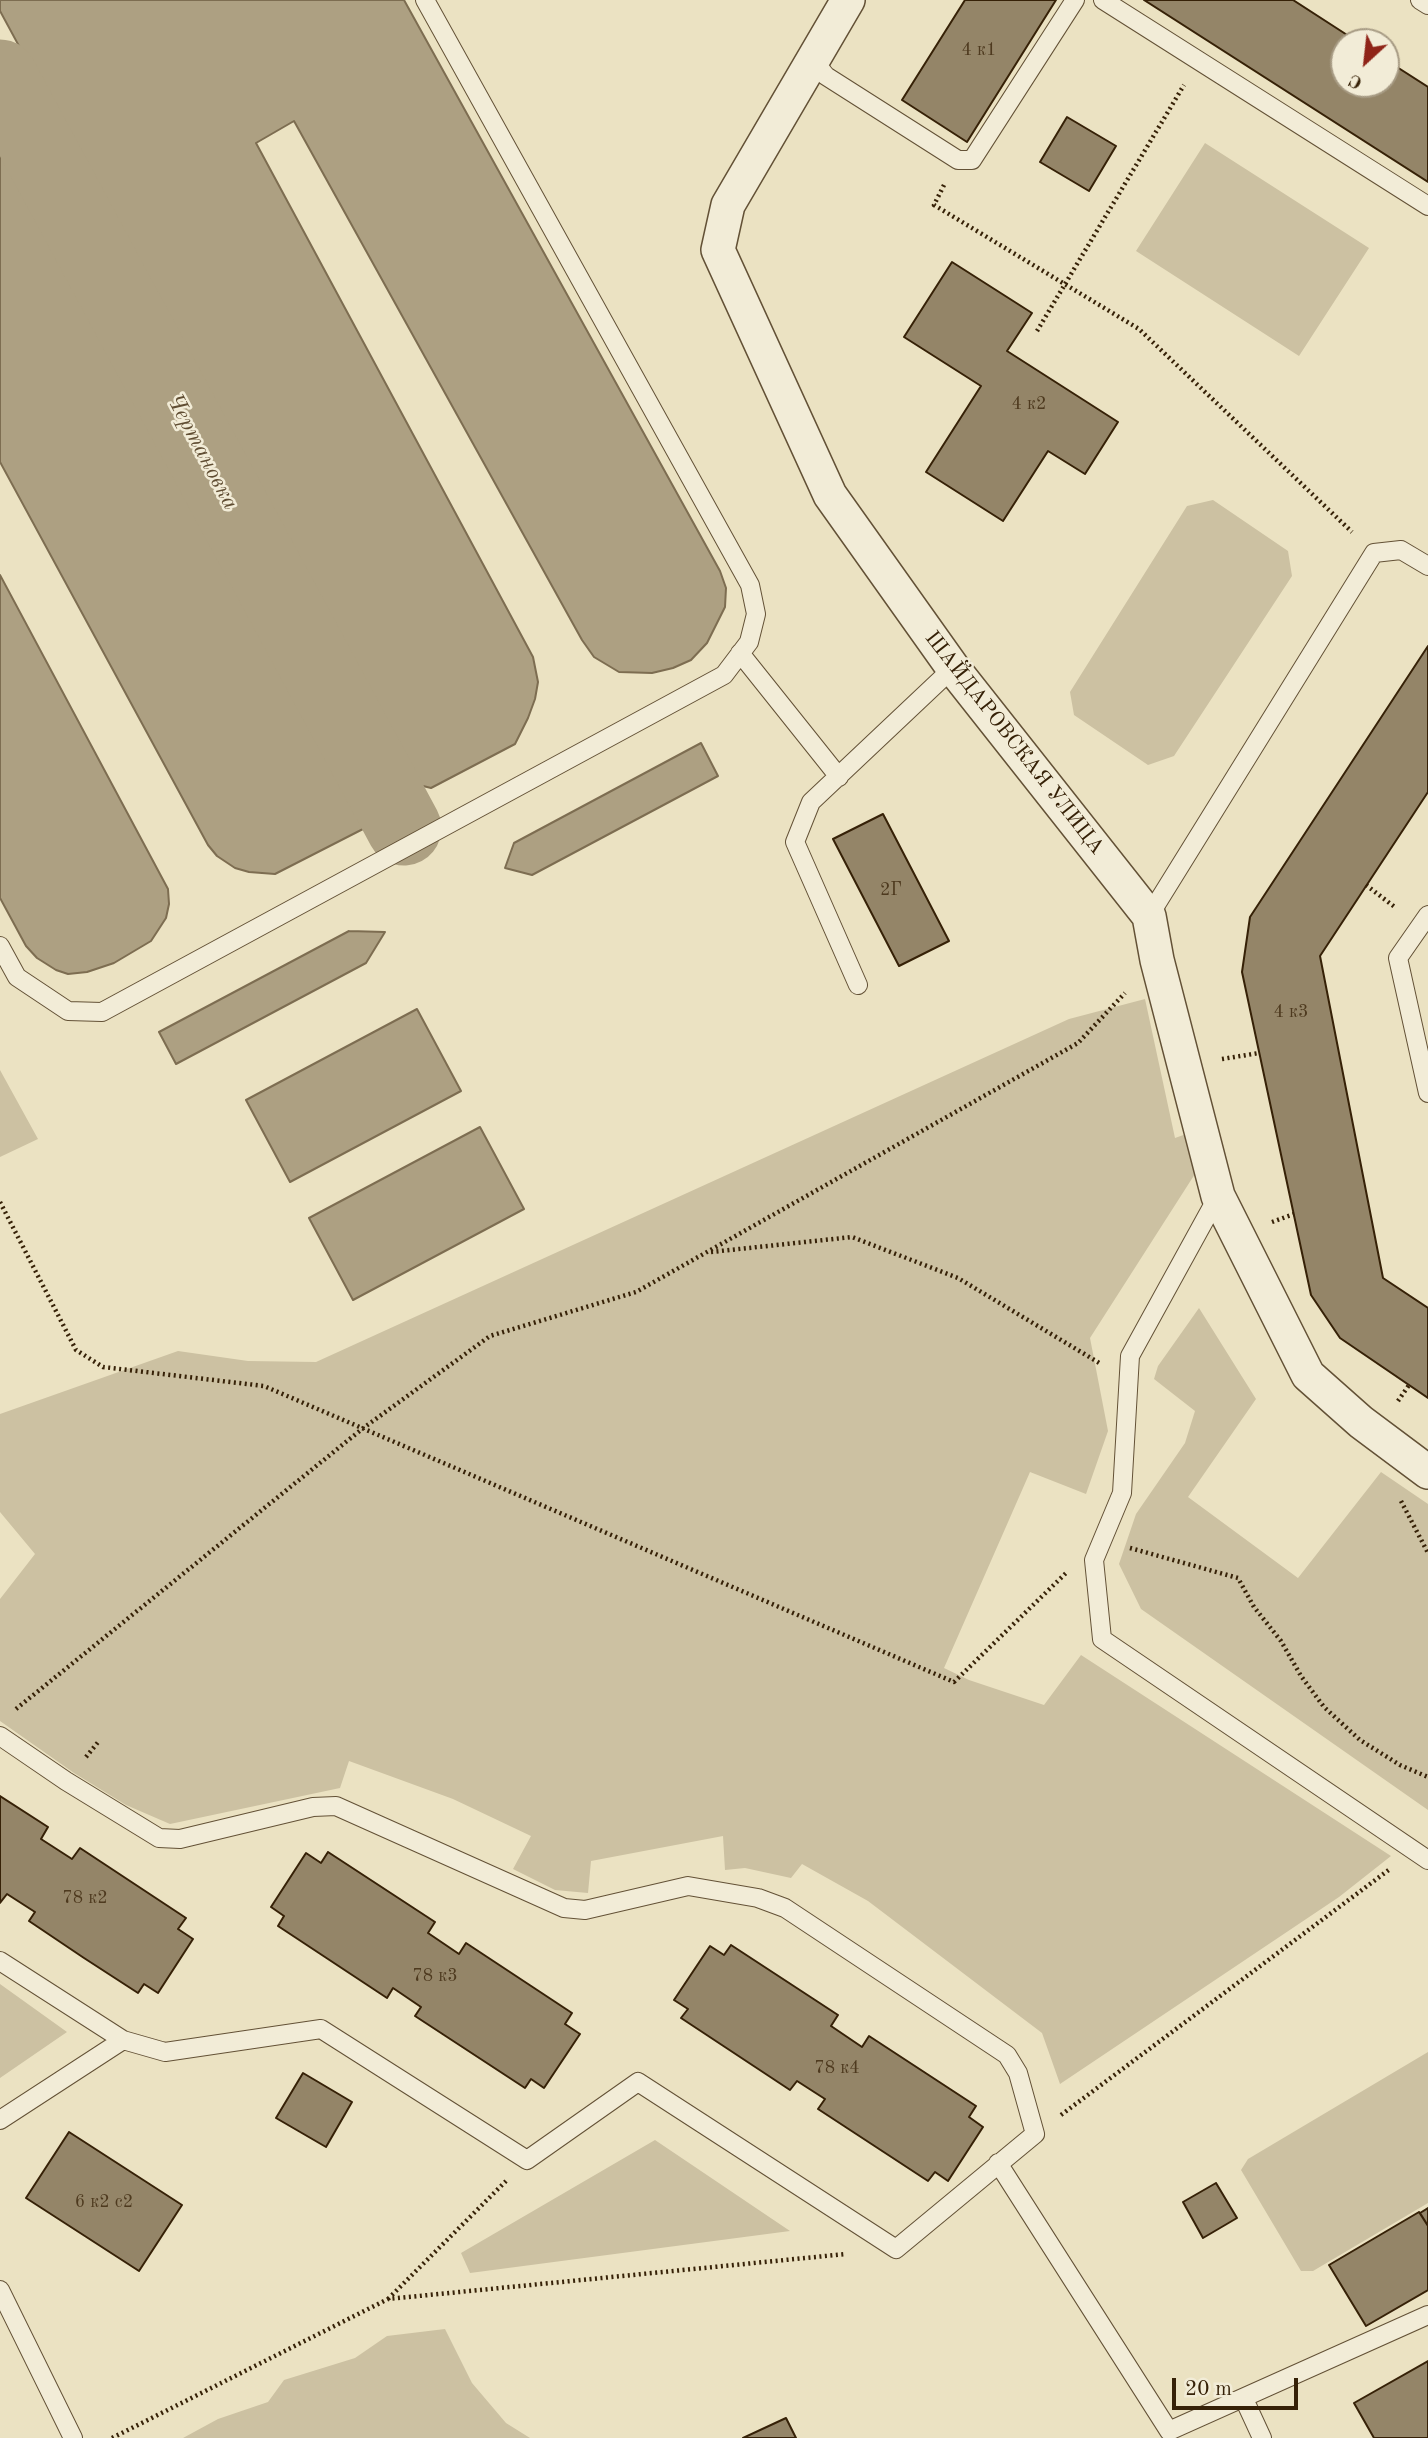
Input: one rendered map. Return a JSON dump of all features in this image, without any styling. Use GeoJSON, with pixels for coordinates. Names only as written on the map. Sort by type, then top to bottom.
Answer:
{"type":"FeatureCollection","features":[{"type":"Feature","properties":{"kind":"street","name":"ШАЙДАРОВСКАЯ УЛИЦА"},"geometry":{"type":"LineString","coordinates":[[848,0],[728,205],[718,250],[830,495],[953,668],[1149,916],[1157,960],[1218,1196],[1308,1375],[1361,1422],[1428,1472]]}},
{"type":"Feature","properties":{"kind":"lane"},"geometry":{"type":"LineString","coordinates":[[0,946],[17,977],[68,1011],[102,1013],[724,676],[750,642],[756,614],[750,585],[425,0]]}},
{"type":"Feature","properties":{"kind":"lane"},"geometry":{"type":"LineString","coordinates":[[812,59],[826,76],[958,160],[972,160],[1075,0]]}},
{"type":"Feature","properties":{"kind":"lane"},"geometry":{"type":"LineString","coordinates":[[1102,0],[1428,206]]}},
{"type":"Feature","properties":{"kind":"lane"},"geometry":{"type":"LineString","coordinates":[[1420,0],[1428,5]]}},
{"type":"Feature","properties":{"kind":"lane"},"geometry":{"type":"LineString","coordinates":[[1149,916],[1374,553],[1401,550],[1428,566]]}},
{"type":"Feature","properties":{"kind":"lane"},"geometry":{"type":"LineString","coordinates":[[740,653],[839,777]]}},
{"type":"Feature","properties":{"kind":"lane"},"geometry":{"type":"LineString","coordinates":[[858,985],[795,842],[811,802],[953,668]]}},
{"type":"Feature","properties":{"kind":"lane"},"geometry":{"type":"LineString","coordinates":[[1428,915],[1398,958],[1428,1093]]}},
{"type":"Feature","properties":{"kind":"lane"},"geometry":{"type":"LineString","coordinates":[[1218,1196],[1130,1356],[1122,1493],[1100,1540],[1094,1560],[1102,1639],[1428,1860]]}},
{"type":"Feature","properties":{"kind":"lane"},"geometry":{"type":"LineString","coordinates":[[0,1736],[66,1781],[159,1838],[180,1839],[313,1807],[336,1806],[564,1908],[584,1910],[688,1886],[758,1898],[785,1908],[1007,2055],[1018,2073],[1035,2134],[896,2249],[638,2082],[527,2160],[321,2029],[164,2052],[123,2040],[0,1961]]}},
{"type":"Feature","properties":{"kind":"lane"},"geometry":{"type":"LineString","coordinates":[[0,2120],[123,2040]]}},
{"type":"Feature","properties":{"kind":"lane"},"geometry":{"type":"LineString","coordinates":[[998,2163],[1169,2431],[1428,2315]]}},
{"type":"Feature","properties":{"kind":"lane"},"geometry":{"type":"LineString","coordinates":[[0,2290],[73,2438]]}},
{"type":"Feature","properties":{"kind":"lane"},"geometry":{"type":"LineString","coordinates":[[1244,2399],[1262,2438]]}},
{"type":"Feature","properties":{"kind":"path"},"geometry":{"type":"LineString","coordinates":[[1037,331],[1199,61]]}},
{"type":"Feature","properties":{"kind":"path"},"geometry":{"type":"LineString","coordinates":[[958,160],[934,205],[1139,329],[1374,553]]}},
{"type":"Feature","properties":{"kind":"path"},"geometry":{"type":"LineString","coordinates":[[11,1713],[362,1429],[490,1336],[636,1292],[1078,1043],[1157,960]]}},
{"type":"Feature","properties":{"kind":"path"},"geometry":{"type":"LineString","coordinates":[[0,1202],[76,1350],[103,1367],[264,1386],[954,1682],[1100,1540],[1238,1578],[1254,1607],[1281,1641],[1301,1676],[1329,1712],[1374,1750],[1428,1777]]}},
{"type":"Feature","properties":{"kind":"path"},"geometry":{"type":"LineString","coordinates":[[707,1252],[852,1237],[958,1278],[1129,1380]]}},
{"type":"Feature","properties":{"kind":"path"},"geometry":{"type":"LineString","coordinates":[[1035,2134],[1397,1864]]}},
{"type":"Feature","properties":{"kind":"path"},"geometry":{"type":"LineString","coordinates":[[112,2438],[388,2300],[527,2160]]}},
{"type":"Feature","properties":{"kind":"path"},"geometry":{"type":"LineString","coordinates":[[388,2300],[896,2249]]}},
{"type":"Feature","properties":{"kind":"shaded area"},"geometry":{"type":"Polygon","coordinates":[[[0,0],[404,0],[720,571],[726,588],[725,607],[707,643],[691,660],[652,673],[619,672],[594,657],[582,640],[294,121],[256,143],[533,657],[538,682],[528,718],[515,744],[431,788],[419,785],[0,11],[0,0]]]}},
{"type":"Feature","properties":{"kind":"shaded area"},"geometry":{"type":"Polygon","coordinates":[[[0,135],[367,821],[363,829],[275,874],[235,868],[217,856],[208,845],[0,462],[0,135]]]}},
{"type":"Feature","properties":{"kind":"shaded area"},"geometry":{"type":"Polygon","coordinates":[[[1205,143],[1369,248],[1299,356],[1136,251],[1205,143]]]}},
{"type":"Feature","properties":{"kind":"shaded area"},"geometry":{"type":"Polygon","coordinates":[[[1213,500],[1288,551],[1292,576],[1174,756],[1148,765],[1074,715],[1070,692],[1187,506],[1213,500]]]}},
{"type":"Feature","properties":{"kind":"shaded area"},"geometry":{"type":"Polygon","coordinates":[[[0,575],[168,889],[166,918],[151,941],[114,963],[87,972],[68,974],[37,958],[26,946],[0,898],[0,575]]]}},
{"type":"Feature","properties":{"kind":"shaded area"},"geometry":{"type":"Polygon","coordinates":[[[701,743],[718,776],[532,875],[505,868],[514,843],[701,743]]]}},
{"type":"Feature","properties":{"kind":"shaded area"},"geometry":{"type":"Polygon","coordinates":[[[349,931],[385,932],[366,963],[176,1064],[159,1032],[349,931]]]}},
{"type":"Feature","properties":{"kind":"shaded area"},"geometry":{"type":"Polygon","coordinates":[[[1145,999],[1175,1138],[1189,1133],[1209,1152],[1090,1338],[1108,1431],[1086,1494],[1030,1472],[944,1668],[969,1680],[1044,1705],[1081,1655],[1391,1856],[1339,1897],[1060,2084],[1042,2033],[868,1901],[802,1864],[791,1878],[745,1868],[725,1870],[723,1836],[591,1861],[588,1893],[555,1890],[513,1869],[531,1836],[453,1799],[349,1761],[340,1788],[170,1824],[126,1805],[74,1773],[0,1721],[0,1599],[35,1554],[0,1512],[0,1414],[178,1351],[248,1361],[316,1362],[1069,1019],[1145,999]]]}},
{"type":"Feature","properties":{"kind":"shaded area"},"geometry":{"type":"Polygon","coordinates":[[[417,1009],[461,1091],[290,1182],[246,1100],[417,1009]]]}},
{"type":"Feature","properties":{"kind":"shaded area"},"geometry":{"type":"Polygon","coordinates":[[[0,1070],[38,1139],[0,1157],[0,1070]]]}},
{"type":"Feature","properties":{"kind":"shaded area"},"geometry":{"type":"Polygon","coordinates":[[[480,1127],[524,1209],[353,1300],[309,1218],[480,1127]]]}},
{"type":"Feature","properties":{"kind":"shaded area"},"geometry":{"type":"Polygon","coordinates":[[[1199,1308],[1256,1399],[1188,1497],[1298,1578],[1381,1472],[1428,1504],[1428,1810],[1141,1609],[1119,1564],[1136,1514],[1185,1443],[1195,1411],[1154,1379],[1158,1366],[1199,1308]]]}},
{"type":"Feature","properties":{"kind":"shaded area"},"geometry":{"type":"Polygon","coordinates":[[[0,1984],[67,2032],[0,2078],[0,1984]]]}},
{"type":"Feature","properties":{"kind":"shaded area"},"geometry":{"type":"Polygon","coordinates":[[[1428,2052],[1428,2203],[1313,2271],[1301,2271],[1241,2170],[1248,2159],[1428,2052]]]}},
{"type":"Feature","properties":{"kind":"shaded area"},"geometry":{"type":"Polygon","coordinates":[[[655,2140],[790,2231],[470,2273],[461,2253],[655,2140]]]}},
{"type":"Feature","properties":{"kind":"shaded area"},"geometry":{"type":"Polygon","coordinates":[[[445,2329],[472,2383],[506,2423],[530,2438],[183,2438],[218,2419],[268,2402],[284,2380],[355,2358],[387,2336],[445,2329]]]}},
{"type":"Feature","properties":{"kind":"building"},"geometry":{"type":"Polygon","coordinates":[[[965,0],[1056,0],[967,142],[902,100],[965,0]]]}},
{"type":"Feature","properties":{"kind":"building"},"geometry":{"type":"Polygon","coordinates":[[[1144,0],[1293,0],[1336,28],[1330,28],[1330,98],[1400,98],[1400,69],[1428,87],[1428,182],[1144,0]]]}},
{"type":"Feature","properties":{"kind":"building"},"geometry":{"type":"Polygon","coordinates":[[[1067,117],[1116,146],[1089,191],[1040,162],[1067,117]]]}},
{"type":"Feature","properties":{"kind":"building"},"geometry":{"type":"Polygon","coordinates":[[[952,262],[1032,313],[1007,351],[1118,422],[1085,474],[1048,451],[1003,521],[926,472],[981,386],[904,337],[952,262]]]}},
{"type":"Feature","properties":{"kind":"building"},"geometry":{"type":"Polygon","coordinates":[[[1428,646],[1428,792],[1320,956],[1383,1278],[1428,1308],[1428,1398],[1340,1338],[1311,1295],[1242,972],[1250,917],[1428,646]]]}},
{"type":"Feature","properties":{"kind":"building"},"geometry":{"type":"Polygon","coordinates":[[[883,814],[949,941],[899,966],[833,839],[883,814]]]}},
{"type":"Feature","properties":{"kind":"building"},"geometry":{"type":"Polygon","coordinates":[[[0,1796],[48,1827],[41,1839],[72,1859],[80,1848],[186,1918],[178,1929],[193,1939],[158,1993],[144,1984],[138,1993],[84,1958],[29,1921],[35,1912],[7,1894],[0,1903],[0,1796]]]}},
{"type":"Feature","properties":{"kind":"building"},"geometry":{"type":"Polygon","coordinates":[[[328,1852],[435,1922],[428,1933],[459,1954],[466,1943],[572,2013],[565,2024],[580,2034],[544,2088],[531,2079],[525,2088],[415,2016],[421,2007],[393,1988],[387,1998],[278,1926],[284,1916],[271,1907],[306,1853],[321,1863],[328,1852]]]}},
{"type":"Feature","properties":{"kind":"building"},"geometry":{"type":"Polygon","coordinates":[[[731,1945],[838,2015],[831,2026],[862,2047],[869,2036],[976,2106],[969,2117],[983,2127],[948,2181],[935,2172],[928,2181],[818,2109],[825,2099],[797,2081],[790,2090],[681,2018],[688,2009],[674,2000],[710,1946],[724,1955],[731,1945]]]}},
{"type":"Feature","properties":{"kind":"building"},"geometry":{"type":"Polygon","coordinates":[[[303,2073],[352,2102],[326,2147],[276,2118],[303,2073]]]}},
{"type":"Feature","properties":{"kind":"building"},"geometry":{"type":"Polygon","coordinates":[[[69,2132],[182,2205],[139,2271],[26,2198],[69,2132]]]}},
{"type":"Feature","properties":{"kind":"building"},"geometry":{"type":"Polygon","coordinates":[[[1216,2183],[1237,2218],[1203,2238],[1183,2202],[1216,2183]]]}},
{"type":"Feature","properties":{"kind":"building"},"geometry":{"type":"Polygon","coordinates":[[[1428,2208],[1428,2226],[1420,2213],[1428,2208]]]}},
{"type":"Feature","properties":{"kind":"building"},"geometry":{"type":"Polygon","coordinates":[[[1419,2212],[1428,2226],[1428,2290],[1366,2326],[1329,2265],[1419,2212]]]}},
{"type":"Feature","properties":{"kind":"building"},"geometry":{"type":"Polygon","coordinates":[[[1428,2361],[1428,2438],[1374,2438],[1354,2403],[1428,2361]]]}},
{"type":"Feature","properties":{"kind":"building"},"geometry":{"type":"Polygon","coordinates":[[[786,2418],[796,2438],[743,2438],[786,2418]]]}},
{"type":"Feature","properties":{"kind":"waterway","name":"Чертановка"},"geometry":{"type":"LineString","coordinates":[[0,77],[404,828]]}}]}
